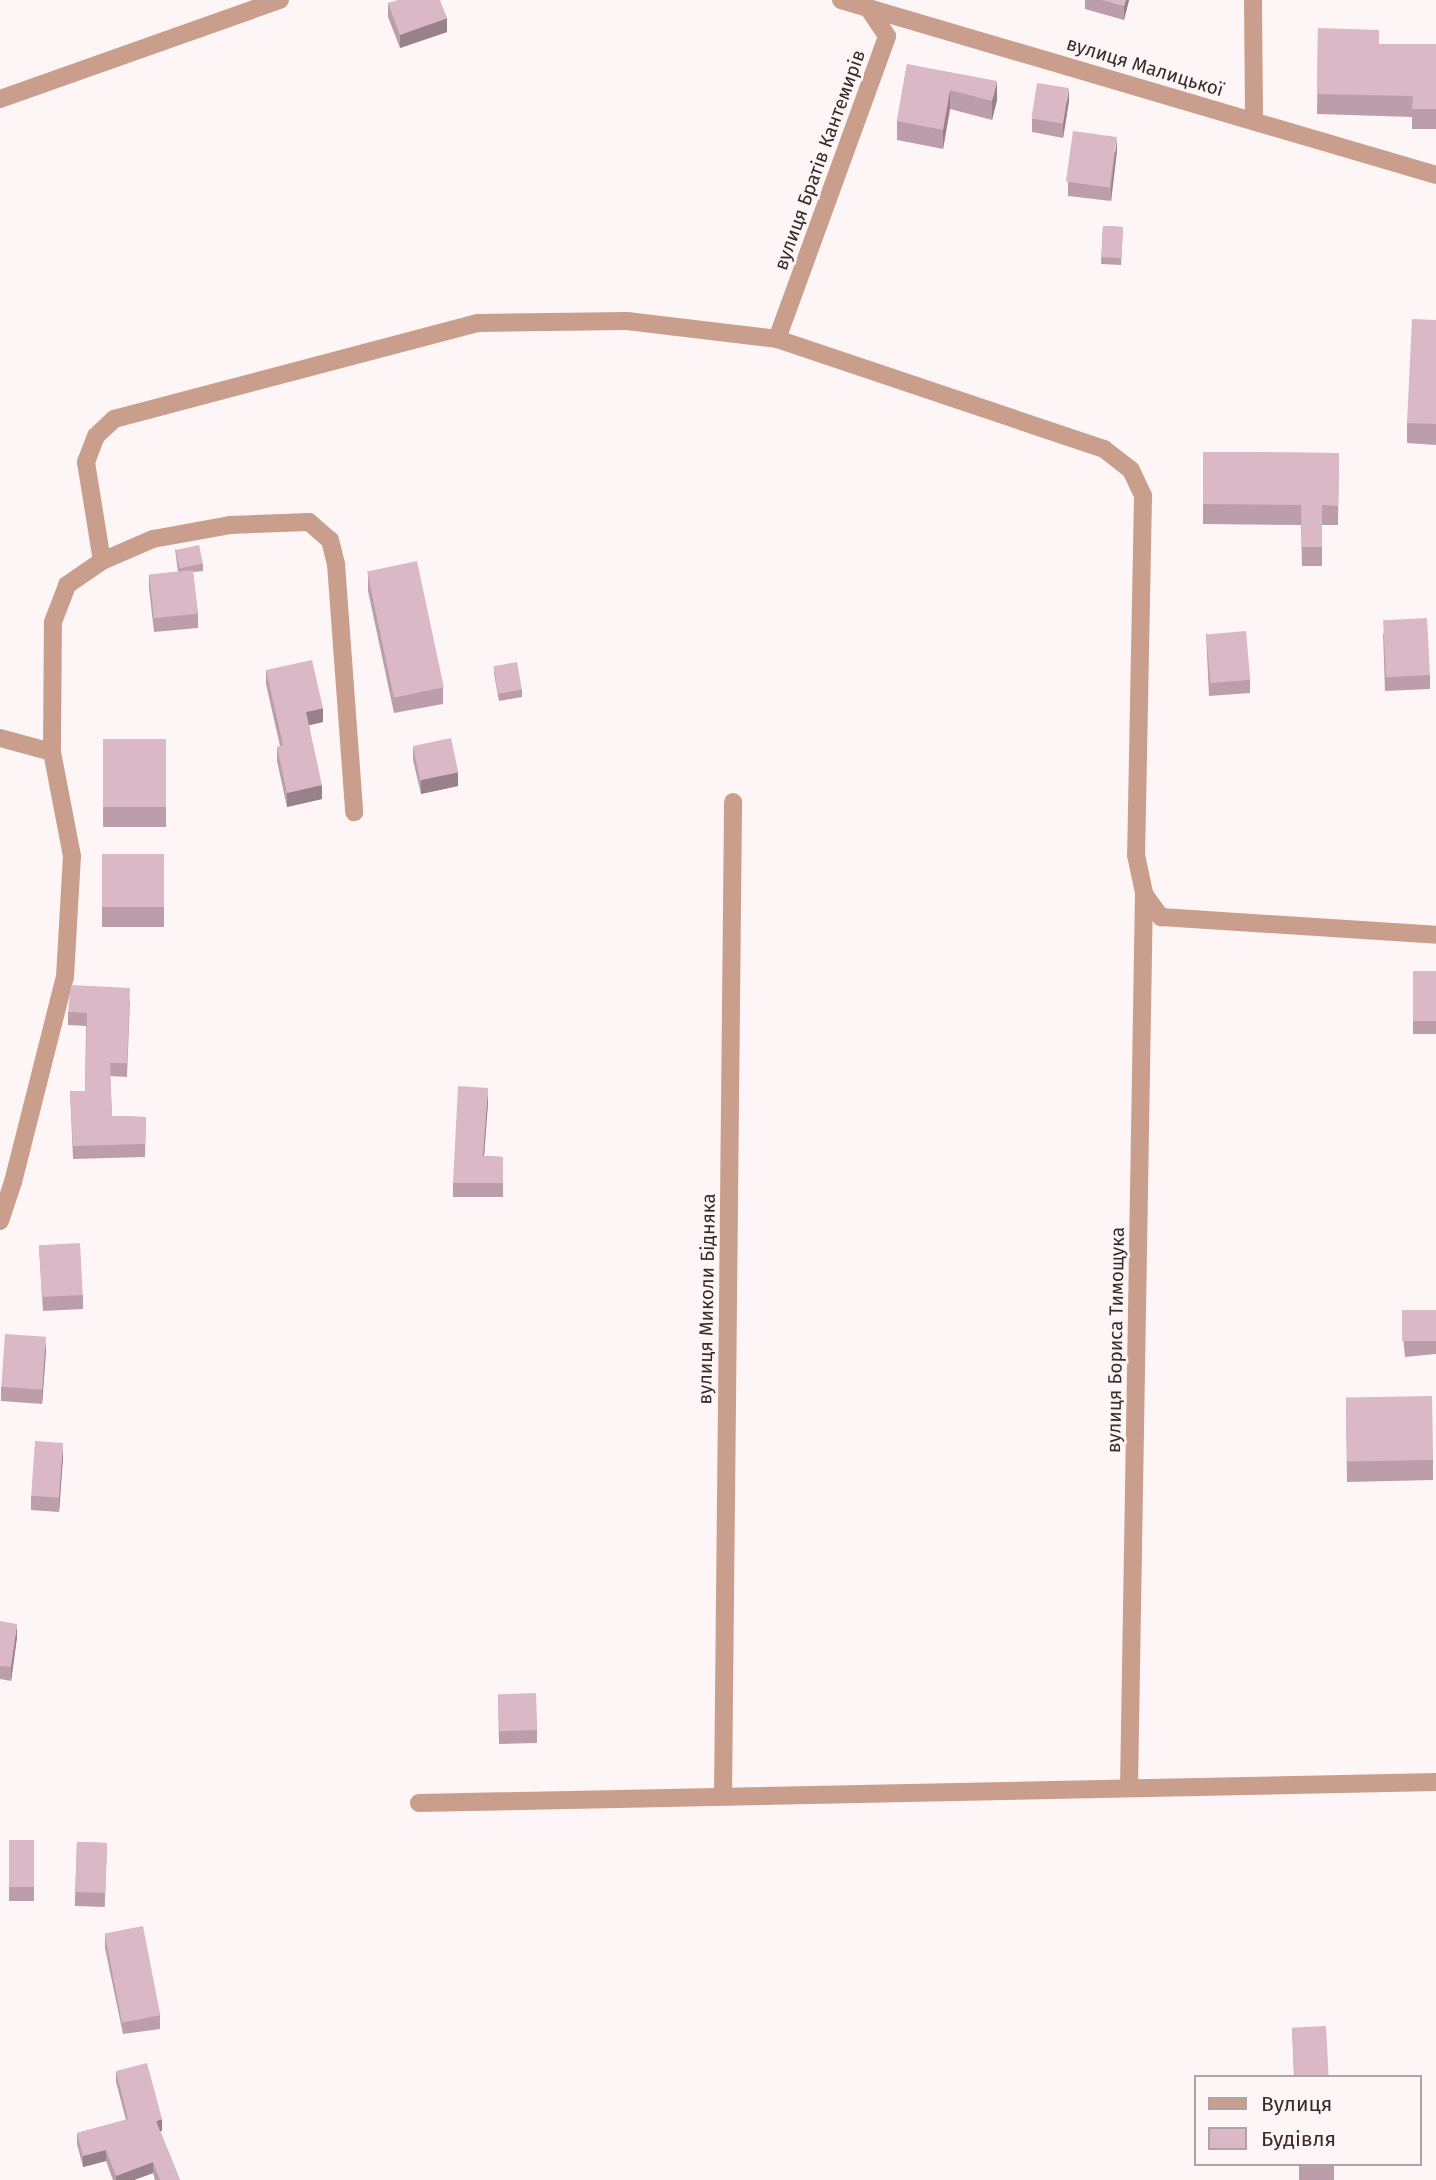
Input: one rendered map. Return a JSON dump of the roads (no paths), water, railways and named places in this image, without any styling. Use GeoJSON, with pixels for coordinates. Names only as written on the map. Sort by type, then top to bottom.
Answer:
{"type":"FeatureCollection","features":[{"type":"Feature","properties":{"kind":"street"},"geometry":{"type":"LineString","coordinates":[[0,99],[280,0]]}},
{"type":"Feature","properties":{"kind":"street","name":"вулиця Малицької"},"geometry":{"type":"LineString","coordinates":[[841,0],[864,3],[1436,175]]}},
{"type":"Feature","properties":{"kind":"street"},"geometry":{"type":"LineString","coordinates":[[1253,0],[1254,121]]}},
{"type":"Feature","properties":{"kind":"street","name":"вулиця Братів Кантемирів"},"geometry":{"type":"LineString","coordinates":[[777,339],[887,36],[864,3]]}},
{"type":"Feature","properties":{"kind":"street","name":"вулиця Бориса Тимощука"},"geometry":{"type":"LineString","coordinates":[[102,561],[86,462],[96,436],[114,419],[478,323],[627,321],[777,339],[1104,449],[1131,470],[1143,496],[1136,855],[1144,894],[1129,1788]]}},
{"type":"Feature","properties":{"kind":"street"},"geometry":{"type":"LineString","coordinates":[[0,1221],[13,1182],[65,976],[72,856],[52,752],[53,622],[67,585],[102,561],[153,539],[230,525],[309,522],[330,540],[336,564],[354,812]]}},
{"type":"Feature","properties":{"kind":"street"},"geometry":{"type":"LineString","coordinates":[[0,738],[52,752]]}},
{"type":"Feature","properties":{"kind":"street","name":"вулиця Миколи Бідняка"},"geometry":{"type":"LineString","coordinates":[[723,1797],[733,802]]}},
{"type":"Feature","properties":{"kind":"street"},"geometry":{"type":"LineString","coordinates":[[1144,894],[1161,917],[1436,935]]}},
{"type":"Feature","properties":{"kind":"street"},"geometry":{"type":"LineString","coordinates":[[419,1802],[1436,1782]]}}]}
